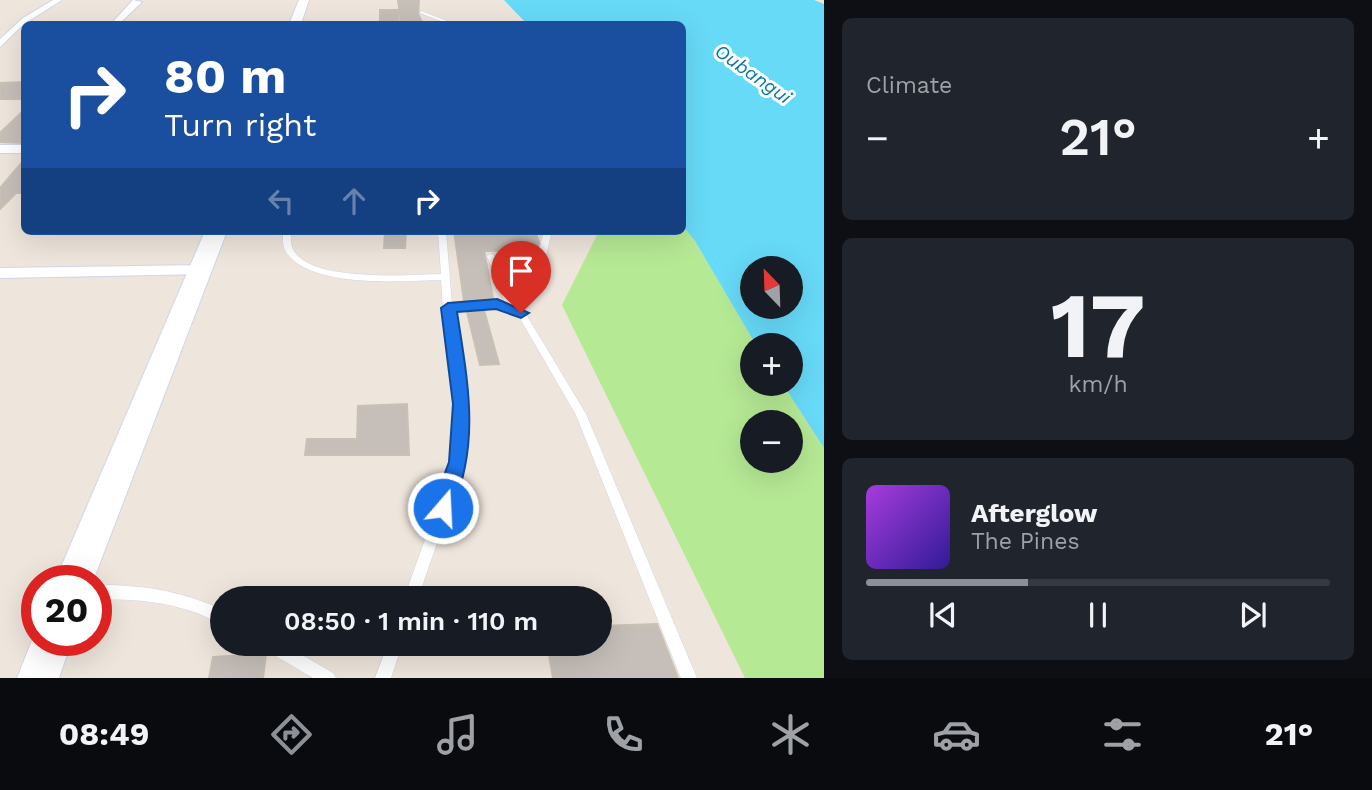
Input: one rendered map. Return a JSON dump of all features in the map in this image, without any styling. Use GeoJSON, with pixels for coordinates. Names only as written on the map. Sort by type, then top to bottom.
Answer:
{"type":"FeatureCollection","features":[{"type":"Feature","properties":{"kind":"street"},"geometry":{"type":"LineString","coordinates":[[25,21],[58,0]]}},
{"type":"Feature","properties":{"kind":"street"},"geometry":{"type":"LineString","coordinates":[[118,21],[138,2],[136,0]]}},
{"type":"Feature","properties":{"kind":"street"},"geometry":{"type":"LineString","coordinates":[[296,21],[304,0]]}},
{"type":"Feature","properties":{"kind":"street"},"geometry":{"type":"LineString","coordinates":[[1,43],[21,25]]}},
{"type":"Feature","properties":{"kind":"street"},"geometry":{"type":"LineString","coordinates":[[1,43],[13,43]]}},
{"type":"Feature","properties":{"kind":"street"},"geometry":{"type":"LineString","coordinates":[[0,149],[21,149]]}},
{"type":"Feature","properties":{"kind":"street"},"geometry":{"type":"LineString","coordinates":[[81,565],[214,235]]}},
{"type":"Feature","properties":{"kind":"street"},"geometry":{"type":"LineString","coordinates":[[0,273],[201,271]]}},
{"type":"Feature","properties":{"kind":"street"},"geometry":{"type":"LineString","coordinates":[[38,678],[46,656]]}},
{"type":"Feature","properties":{"kind":"lane"},"geometry":{"type":"LineString","coordinates":[[421,12],[444,21]]}},
{"type":"Feature","properties":{"kind":"lane"},"geometry":{"type":"LineString","coordinates":[[288,235],[287,245],[291,254],[306,266],[338,276],[446,277]]}},
{"type":"Feature","properties":{"kind":"lane"},"geometry":{"type":"LineString","coordinates":[[415,586],[458,462],[462,404],[448,308],[442,235]]}},
{"type":"Feature","properties":{"kind":"lane"},"geometry":{"type":"LineString","coordinates":[[511,306],[541,259],[547,235]]}},
{"type":"Feature","properties":{"kind":"lane"},"geometry":{"type":"LineString","coordinates":[[491,256],[511,306]]}},
{"type":"Feature","properties":{"kind":"lane"},"geometry":{"type":"LineString","coordinates":[[448,308],[497,303],[511,306],[521,313],[581,414],[689,678]]}},
{"type":"Feature","properties":{"kind":"lane"},"geometry":{"type":"LineString","coordinates":[[112,591],[121,590],[210,610]]}},
{"type":"Feature","properties":{"kind":"lane"},"geometry":{"type":"LineString","coordinates":[[290,656],[328,678]]}},
{"type":"Feature","properties":{"kind":"lane"},"geometry":{"type":"LineString","coordinates":[[383,678],[391,656]]}},
{"type":"Feature","properties":{"kind":"green space"},"geometry":{"type":"Polygon","coordinates":[[[686,230],[749,333],[740,333],[740,396],[790,396],[799,410],[740,410],[740,473],[803,473],[803,416],[824,448],[824,678],[745,678],[562,305],[597,235],[686,235],[686,230]]]}},
{"type":"Feature","properties":{"kind":"water","name":"Oubangui"},"geometry":{"type":"Polygon","coordinates":[[[504,0],[814,0],[824,4],[824,448],[803,416],[803,410],[799,410],[790,396],[803,396],[803,333],[749,333],[741,319],[803,319],[803,256],[740,256],[740,318],[686,230],[686,21],[524,21],[504,0]]]}},
{"type":"Feature","properties":{"kind":"building"},"geometry":{"type":"Polygon","coordinates":[[[398,0],[419,0],[418,14],[422,21],[401,21],[398,0]]]}},
{"type":"Feature","properties":{"kind":"building"},"geometry":{"type":"Polygon","coordinates":[[[380,10],[398,10],[399,21],[380,21],[380,10]]]}},
{"type":"Feature","properties":{"kind":"building"},"geometry":{"type":"Polygon","coordinates":[[[21,82],[21,99],[0,99],[0,83],[21,82]]]}},
{"type":"Feature","properties":{"kind":"building"},"geometry":{"type":"Polygon","coordinates":[[[21,113],[21,143],[0,142],[0,133],[21,113]]]}},
{"type":"Feature","properties":{"kind":"building"},"geometry":{"type":"Polygon","coordinates":[[[21,164],[21,193],[16,193],[0,209],[0,188],[21,164]]]}},
{"type":"Feature","properties":{"kind":"building"},"geometry":{"type":"Polygon","coordinates":[[[385,235],[406,235],[405,248],[384,248],[385,235]]]}},
{"type":"Feature","properties":{"kind":"building"},"geometry":{"type":"Polygon","coordinates":[[[455,235],[536,235],[539,242],[537,250],[484,251],[493,298],[464,301],[455,235]]]}},
{"type":"Feature","properties":{"kind":"building"},"geometry":{"type":"Polygon","coordinates":[[[484,310],[499,364],[480,365],[467,312],[484,310]]]}},
{"type":"Feature","properties":{"kind":"building"},"geometry":{"type":"Polygon","coordinates":[[[407,404],[409,455],[305,455],[307,439],[357,439],[358,406],[407,404]]]}},
{"type":"Feature","properties":{"kind":"building"},"geometry":{"type":"Polygon","coordinates":[[[657,624],[678,678],[553,678],[549,656],[612,656],[612,626],[657,624]]]}},
{"type":"Feature","properties":{"kind":"building"},"geometry":{"type":"Polygon","coordinates":[[[266,656],[263,678],[209,678],[213,657],[266,656]]]}},
{"type":"Feature","properties":{"kind":"route"},"geometry":{"type":"LineString","coordinates":[[443,508],[458,462],[462,404],[448,308],[497,303],[511,306],[521,313]]}}]}
